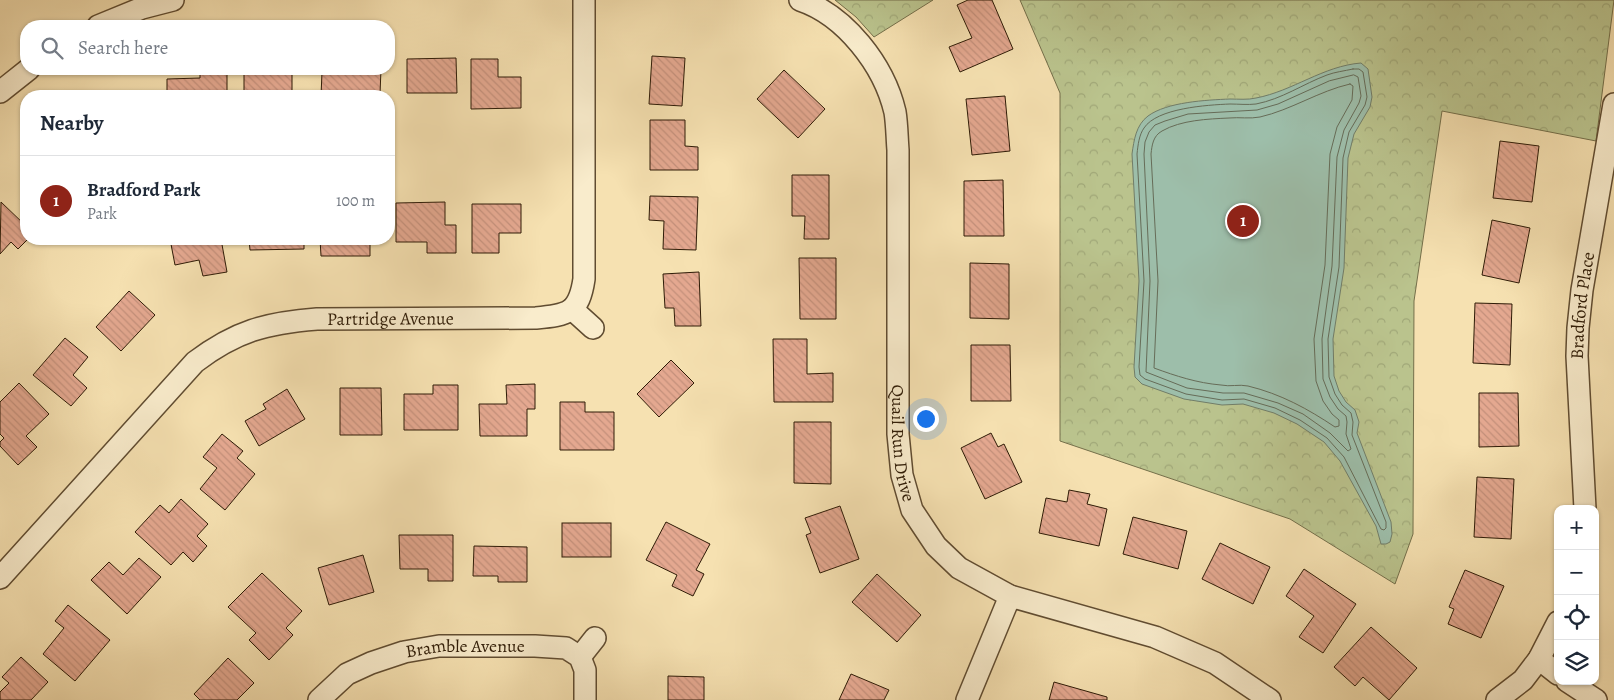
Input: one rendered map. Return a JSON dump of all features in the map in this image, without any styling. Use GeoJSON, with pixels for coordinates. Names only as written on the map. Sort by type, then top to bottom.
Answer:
{"type":"FeatureCollection","features":[{"type":"Feature","properties":{"kind":"street"},"geometry":{"type":"LineString","coordinates":[[113,20],[142,8],[173,0]]}},
{"type":"Feature","properties":{"kind":"street"},"geometry":{"type":"LineString","coordinates":[[584,0],[584,279],[582,295],[572,309],[593,328]]}},
{"type":"Feature","properties":{"kind":"street","name":"Quail Run Drive"},"geometry":{"type":"LineString","coordinates":[[800,0],[812,4],[839,23],[861,44],[879,72],[895,112],[898,150],[898,434],[902,475],[912,510],[936,546],[959,568],[1010,596],[1155,637],[1215,662],[1270,700]]}},
{"type":"Feature","properties":{"kind":"street"},"geometry":{"type":"LineString","coordinates":[[0,92],[21,75]]}},
{"type":"Feature","properties":{"kind":"street","name":"Bradford Place"},"geometry":{"type":"LineString","coordinates":[[1585,505],[1577,356],[1578,328],[1582,290],[1614,104]]}},
{"type":"Feature","properties":{"kind":"street","name":"Partridge Avenue"},"geometry":{"type":"LineString","coordinates":[[0,578],[195,362],[228,339],[254,329],[283,322],[317,319],[536,318],[559,316],[572,309]]}},
{"type":"Feature","properties":{"kind":"street"},"geometry":{"type":"LineString","coordinates":[[967,700],[1010,596]]}},
{"type":"Feature","properties":{"kind":"street"},"geometry":{"type":"LineString","coordinates":[[1497,700],[1523,680],[1539,659],[1554,630]]}},
{"type":"Feature","properties":{"kind":"street"},"geometry":{"type":"LineString","coordinates":[[585,700],[585,670],[580,657],[595,638]]}},
{"type":"Feature","properties":{"kind":"street","name":"Bramble Avenue"},"geometry":{"type":"LineString","coordinates":[[319,700],[347,674],[371,662],[404,652],[439,646],[535,646],[566,648],[580,657]]}},
{"type":"Feature","properties":{"kind":"street"},"geometry":{"type":"LineString","coordinates":[[1539,659],[1554,671]]}},
{"type":"Feature","properties":{"kind":"street"},"geometry":{"type":"LineString","coordinates":[[1573,685],[1596,700]]}},
{"type":"Feature","properties":{"kind":"green space"},"geometry":{"type":"Polygon","coordinates":[[[835,0],[933,0],[874,37],[856,17],[835,0]]]}},
{"type":"Feature","properties":{"kind":"green space"},"geometry":{"type":"Polygon","coordinates":[[[1020,0],[1614,0],[1596,141],[1442,111],[1414,301],[1413,534],[1395,584],[1290,519],[1060,441],[1060,93],[1020,0]]]}},
{"type":"Feature","properties":{"kind":"water"},"geometry":{"type":"Polygon","coordinates":[[[1361,63],[1368,69],[1372,97],[1370,107],[1354,134],[1348,158],[1344,268],[1333,339],[1334,376],[1339,391],[1346,402],[1355,410],[1359,422],[1357,433],[1391,522],[1392,534],[1390,542],[1386,544],[1381,544],[1376,526],[1340,461],[1324,442],[1297,424],[1274,413],[1243,404],[1222,405],[1184,399],[1142,384],[1135,377],[1134,367],[1139,281],[1132,154],[1138,128],[1148,116],[1165,108],[1199,101],[1246,99],[1270,95],[1334,69],[1361,63]]]}},
{"type":"Feature","properties":{"kind":"building"},"geometry":{"type":"Polygon","coordinates":[[[968,0],[992,0],[1013,49],[960,72],[949,47],[972,38],[957,5],[968,0]]]}},
{"type":"Feature","properties":{"kind":"building"},"geometry":{"type":"Polygon","coordinates":[[[652,56],[685,58],[682,106],[649,104],[652,56]]]}},
{"type":"Feature","properties":{"kind":"building"},"geometry":{"type":"Polygon","coordinates":[[[456,58],[457,93],[407,93],[407,59],[456,58]]]}},
{"type":"Feature","properties":{"kind":"building"},"geometry":{"type":"Polygon","coordinates":[[[471,59],[498,59],[498,77],[521,77],[521,108],[471,109],[471,59]]]}},
{"type":"Feature","properties":{"kind":"building"},"geometry":{"type":"Polygon","coordinates":[[[784,70],[825,109],[798,138],[757,99],[784,70]]]}},
{"type":"Feature","properties":{"kind":"building"},"geometry":{"type":"Polygon","coordinates":[[[200,75],[227,75],[227,90],[167,90],[167,79],[200,78],[200,75]]]}},
{"type":"Feature","properties":{"kind":"building"},"geometry":{"type":"Polygon","coordinates":[[[244,75],[292,75],[292,90],[244,90],[244,75]]]}},
{"type":"Feature","properties":{"kind":"building"},"geometry":{"type":"Polygon","coordinates":[[[322,75],[381,75],[380,90],[321,90],[322,75]]]}},
{"type":"Feature","properties":{"kind":"building"},"geometry":{"type":"Polygon","coordinates":[[[1005,96],[1010,151],[972,155],[966,99],[1005,96]]]}},
{"type":"Feature","properties":{"kind":"building"},"geometry":{"type":"Polygon","coordinates":[[[650,120],[685,120],[685,146],[698,147],[698,170],[650,170],[650,120]]]}},
{"type":"Feature","properties":{"kind":"building"},"geometry":{"type":"Polygon","coordinates":[[[1500,141],[1539,146],[1532,202],[1493,198],[1500,141]]]}},
{"type":"Feature","properties":{"kind":"building"},"geometry":{"type":"Polygon","coordinates":[[[792,175],[829,175],[829,239],[804,239],[805,216],[792,216],[792,175]]]}},
{"type":"Feature","properties":{"kind":"building"},"geometry":{"type":"Polygon","coordinates":[[[1003,180],[1004,236],[964,236],[964,181],[1003,180]]]}},
{"type":"Feature","properties":{"kind":"building"},"geometry":{"type":"Polygon","coordinates":[[[650,196],[698,197],[696,250],[663,249],[664,221],[649,220],[650,196]]]}},
{"type":"Feature","properties":{"kind":"building"},"geometry":{"type":"Polygon","coordinates":[[[1,202],[20,220],[20,245],[22,245],[18,249],[11,242],[0,254],[1,202]]]}},
{"type":"Feature","properties":{"kind":"building"},"geometry":{"type":"Polygon","coordinates":[[[445,202],[445,225],[456,225],[456,253],[427,253],[427,242],[396,242],[396,203],[445,202]]]}},
{"type":"Feature","properties":{"kind":"building"},"geometry":{"type":"Polygon","coordinates":[[[472,204],[521,204],[521,233],[499,233],[499,253],[472,253],[472,204]]]}},
{"type":"Feature","properties":{"kind":"building"},"geometry":{"type":"Polygon","coordinates":[[[1492,220],[1530,228],[1519,283],[1482,275],[1492,220]]]}},
{"type":"Feature","properties":{"kind":"building"},"geometry":{"type":"Polygon","coordinates":[[[171,245],[222,245],[227,272],[203,276],[199,260],[175,265],[171,245]]]}},
{"type":"Feature","properties":{"kind":"building"},"geometry":{"type":"Polygon","coordinates":[[[250,245],[304,245],[304,249],[250,250],[250,245]]]}},
{"type":"Feature","properties":{"kind":"building"},"geometry":{"type":"Polygon","coordinates":[[[320,245],[370,245],[370,256],[321,256],[320,245]]]}},
{"type":"Feature","properties":{"kind":"building"},"geometry":{"type":"Polygon","coordinates":[[[799,258],[836,258],[836,319],[800,319],[799,258]]]}},
{"type":"Feature","properties":{"kind":"building"},"geometry":{"type":"Polygon","coordinates":[[[970,263],[1009,264],[1009,319],[970,318],[970,263]]]}},
{"type":"Feature","properties":{"kind":"building"},"geometry":{"type":"Polygon","coordinates":[[[699,272],[701,326],[675,326],[674,308],[665,308],[663,274],[699,272]]]}},
{"type":"Feature","properties":{"kind":"building"},"geometry":{"type":"Polygon","coordinates":[[[129,291],[155,315],[121,351],[96,327],[129,291]]]}},
{"type":"Feature","properties":{"kind":"building"},"geometry":{"type":"Polygon","coordinates":[[[1475,303],[1512,304],[1510,365],[1473,363],[1475,303]]]}},
{"type":"Feature","properties":{"kind":"building"},"geometry":{"type":"Polygon","coordinates":[[[65,338],[88,357],[73,375],[87,388],[71,406],[33,375],[65,338]]]}},
{"type":"Feature","properties":{"kind":"building"},"geometry":{"type":"Polygon","coordinates":[[[773,339],[807,339],[807,374],[833,373],[833,402],[774,402],[773,339]]]}},
{"type":"Feature","properties":{"kind":"building"},"geometry":{"type":"Polygon","coordinates":[[[971,345],[1010,345],[1011,401],[971,401],[971,345]]]}},
{"type":"Feature","properties":{"kind":"building"},"geometry":{"type":"Polygon","coordinates":[[[671,360],[694,383],[659,417],[637,394],[671,360]]]}},
{"type":"Feature","properties":{"kind":"building"},"geometry":{"type":"Polygon","coordinates":[[[19,383],[49,414],[26,436],[37,447],[18,465],[0,446],[0,442],[4,438],[0,434],[0,402],[19,383]]]}},
{"type":"Feature","properties":{"kind":"building"},"geometry":{"type":"Polygon","coordinates":[[[535,384],[535,409],[527,409],[527,436],[480,436],[479,404],[507,404],[506,385],[535,384]]]}},
{"type":"Feature","properties":{"kind":"building"},"geometry":{"type":"Polygon","coordinates":[[[433,385],[458,385],[458,430],[404,430],[404,394],[433,394],[433,385]]]}},
{"type":"Feature","properties":{"kind":"building"},"geometry":{"type":"Polygon","coordinates":[[[340,388],[381,388],[382,435],[340,435],[340,388]]]}},
{"type":"Feature","properties":{"kind":"building"},"geometry":{"type":"Polygon","coordinates":[[[287,389],[305,419],[259,446],[245,421],[266,409],[263,404],[287,389]]]}},
{"type":"Feature","properties":{"kind":"building"},"geometry":{"type":"Polygon","coordinates":[[[1479,393],[1518,393],[1519,446],[1479,447],[1479,393]]]}},
{"type":"Feature","properties":{"kind":"building"},"geometry":{"type":"Polygon","coordinates":[[[560,402],[585,402],[585,412],[614,412],[614,450],[560,450],[560,402]]]}},
{"type":"Feature","properties":{"kind":"building"},"geometry":{"type":"Polygon","coordinates":[[[794,422],[831,422],[831,484],[794,483],[794,422]]]}},
{"type":"Feature","properties":{"kind":"building"},"geometry":{"type":"Polygon","coordinates":[[[991,433],[998,447],[1004,444],[1022,482],[985,499],[961,448],[991,433]]]}},
{"type":"Feature","properties":{"kind":"building"},"geometry":{"type":"Polygon","coordinates":[[[222,434],[243,451],[237,458],[255,474],[225,510],[200,489],[217,468],[203,457],[222,434]]]}},
{"type":"Feature","properties":{"kind":"building"},"geometry":{"type":"Polygon","coordinates":[[[1477,477],[1514,479],[1511,539],[1474,537],[1477,477]]]}},
{"type":"Feature","properties":{"kind":"building"},"geometry":{"type":"Polygon","coordinates":[[[1069,490],[1090,494],[1087,504],[1107,509],[1099,546],[1039,533],[1046,498],[1067,502],[1069,490]]]}},
{"type":"Feature","properties":{"kind":"building"},"geometry":{"type":"Polygon","coordinates":[[[181,499],[208,524],[197,536],[207,546],[193,562],[183,552],[171,565],[135,532],[160,505],[169,513],[181,499]]]}},
{"type":"Feature","properties":{"kind":"building"},"geometry":{"type":"Polygon","coordinates":[[[840,506],[859,559],[820,573],[806,535],[811,533],[805,518],[840,506]]]}},
{"type":"Feature","properties":{"kind":"building"},"geometry":{"type":"Polygon","coordinates":[[[1133,517],[1187,531],[1178,569],[1123,554],[1133,517]]]}},
{"type":"Feature","properties":{"kind":"building"},"geometry":{"type":"Polygon","coordinates":[[[666,522],[710,544],[696,570],[704,574],[693,596],[672,586],[677,575],[646,560],[666,522]]]}},
{"type":"Feature","properties":{"kind":"building"},"geometry":{"type":"Polygon","coordinates":[[[562,523],[611,523],[611,557],[562,557],[562,523]]]}},
{"type":"Feature","properties":{"kind":"building"},"geometry":{"type":"Polygon","coordinates":[[[399,535],[453,535],[453,581],[428,581],[428,569],[400,569],[399,535]]]}},
{"type":"Feature","properties":{"kind":"building"},"geometry":{"type":"Polygon","coordinates":[[[1220,543],[1270,567],[1253,604],[1202,579],[1220,543]]]}},
{"type":"Feature","properties":{"kind":"building"},"geometry":{"type":"Polygon","coordinates":[[[474,546],[527,547],[527,582],[498,582],[498,576],[473,576],[474,546]]]}},
{"type":"Feature","properties":{"kind":"building"},"geometry":{"type":"Polygon","coordinates":[[[363,555],[374,592],[329,605],[318,568],[363,555]]]}},
{"type":"Feature","properties":{"kind":"building"},"geometry":{"type":"Polygon","coordinates":[[[139,558],[161,577],[127,614],[91,580],[109,562],[123,575],[139,558]]]}},
{"type":"Feature","properties":{"kind":"building"},"geometry":{"type":"Polygon","coordinates":[[[1304,569],[1356,604],[1323,653],[1299,637],[1314,616],[1286,596],[1304,569]]]}},
{"type":"Feature","properties":{"kind":"building"},"geometry":{"type":"Polygon","coordinates":[[[1465,570],[1504,586],[1481,638],[1448,624],[1454,609],[1449,607],[1465,570]]]}},
{"type":"Feature","properties":{"kind":"building"},"geometry":{"type":"Polygon","coordinates":[[[262,573],[302,611],[286,628],[293,635],[269,660],[249,640],[256,633],[228,607],[262,573]]]}},
{"type":"Feature","properties":{"kind":"building"},"geometry":{"type":"Polygon","coordinates":[[[877,574],[921,615],[897,642],[852,602],[877,574]]]}},
{"type":"Feature","properties":{"kind":"building"},"geometry":{"type":"Polygon","coordinates":[[[68,605],[110,640],[75,681],[43,654],[64,628],[55,621],[68,605]]]}},
{"type":"Feature","properties":{"kind":"building"},"geometry":{"type":"Polygon","coordinates":[[[1371,627],[1417,668],[1389,700],[1363,677],[1355,686],[1334,667],[1371,627]]]}},
{"type":"Feature","properties":{"kind":"building"},"geometry":{"type":"Polygon","coordinates":[[[21,657],[48,682],[31,700],[0,700],[0,692],[9,683],[2,677],[21,657]]]}},
{"type":"Feature","properties":{"kind":"building"},"geometry":{"type":"Polygon","coordinates":[[[228,658],[254,683],[237,700],[200,700],[194,694],[228,658]]]}},
{"type":"Feature","properties":{"kind":"building"},"geometry":{"type":"Polygon","coordinates":[[[851,674],[889,690],[884,700],[839,700],[851,674]]]}},
{"type":"Feature","properties":{"kind":"building"},"geometry":{"type":"Polygon","coordinates":[[[668,676],[704,677],[704,700],[668,700],[668,676]]]}},
{"type":"Feature","properties":{"kind":"building"},"geometry":{"type":"Polygon","coordinates":[[[1054,682],[1107,697],[1107,700],[1049,700],[1054,682]]]}},
{"type":"Feature","properties":{"kind":"place","name":"Bradford Park"},"geometry":{"type":"Point","coordinates":[1243,221]}}]}
